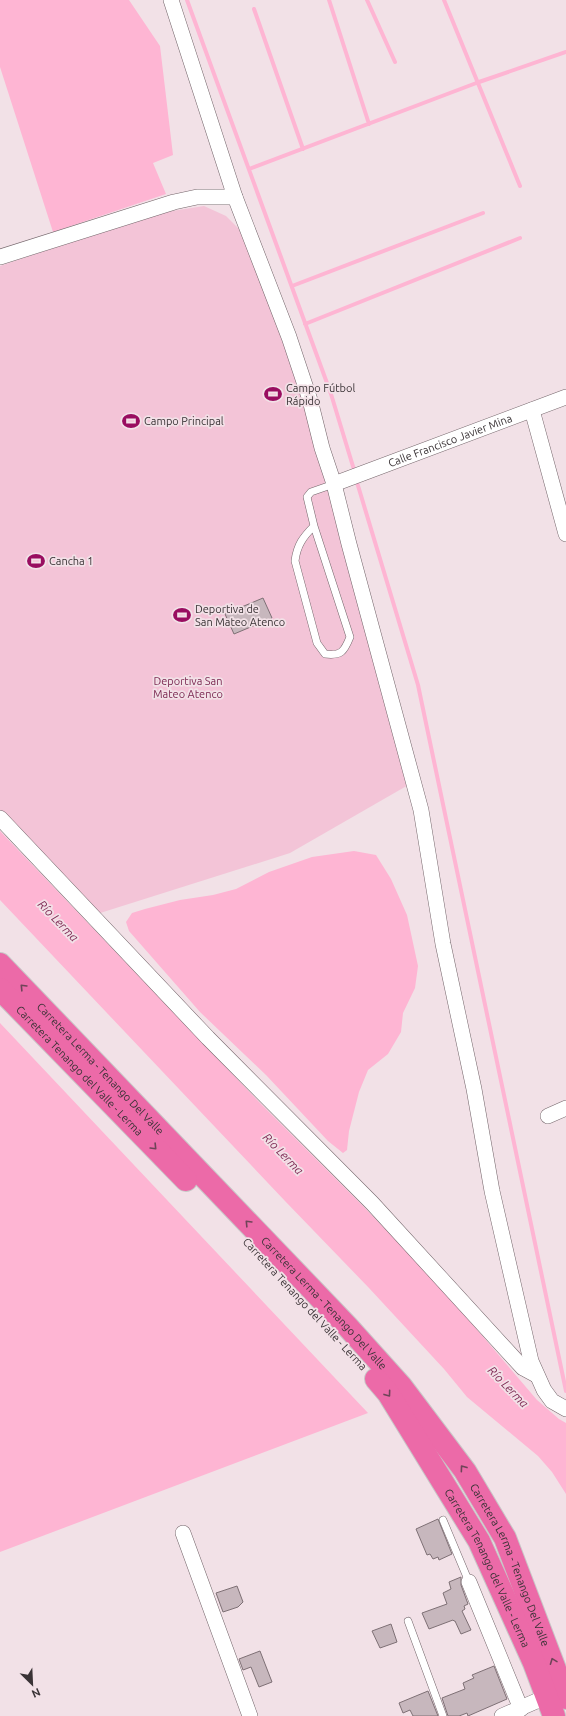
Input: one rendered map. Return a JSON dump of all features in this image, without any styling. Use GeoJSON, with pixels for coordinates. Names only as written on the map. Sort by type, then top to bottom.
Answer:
{"type":"FeatureCollection","features":[{"type":"Feature","properties":{"kind":"highway","name":"Carretera Lerma - Tenango Del Valle"},"geometry":{"type":"LineString","coordinates":[[0,964],[347,1326],[401,1386],[465,1470],[505,1538],[556,1703]]}},
{"type":"Feature","properties":{"kind":"highway","name":"Carretera Tenango del Valle - Lerma"},"geometry":{"type":"LineString","coordinates":[[0,989],[337,1334],[388,1394],[479,1541],[534,1662],[556,1703]]}},
{"type":"Feature","properties":{"kind":"street"},"geometry":{"type":"LineString","coordinates":[[171,0],[235,197],[289,337],[310,400],[322,448],[340,481],[349,544],[421,810],[443,944],[476,1097],[492,1191],[531,1361],[536,1375],[552,1401],[566,1409]]}},
{"type":"Feature","properties":{"kind":"street"},"geometry":{"type":"LineString","coordinates":[[0,257],[174,202],[197,197],[235,197]]}},
{"type":"Feature","properties":{"kind":"street","name":"Calle Francisco Javier Mina"},"geometry":{"type":"LineString","coordinates":[[340,481],[365,473],[566,397]]}},
{"type":"Feature","properties":{"kind":"street"},"geometry":{"type":"LineString","coordinates":[[532,410],[566,534]]}},
{"type":"Feature","properties":{"kind":"street"},"geometry":{"type":"LineString","coordinates":[[0,818],[208,1038],[372,1203],[524,1368],[536,1375]]}},
{"type":"Feature","properties":{"kind":"street"},"geometry":{"type":"LineString","coordinates":[[548,1116],[566,1108]]}},
{"type":"Feature","properties":{"kind":"street"},"geometry":{"type":"LineString","coordinates":[[183,1533],[250,1716]]}},
{"type":"Feature","properties":{"kind":"street"},"geometry":{"type":"LineString","coordinates":[[469,1582],[521,1709]]}},
{"type":"Feature","properties":{"kind":"street"},"geometry":{"type":"LineString","coordinates":[[502,1716],[521,1709],[556,1703]]}},
{"type":"Feature","properties":{"kind":"lane"},"geometry":{"type":"LineString","coordinates":[[314,526],[304,536],[297,548],[295,561],[317,643],[325,654],[335,655],[345,649],[350,637],[314,526],[308,497],[311,492],[340,481]]}},
{"type":"Feature","properties":{"kind":"lane"},"geometry":{"type":"LineString","coordinates":[[443,1520],[469,1582]]}},
{"type":"Feature","properties":{"kind":"lane"},"geometry":{"type":"LineString","coordinates":[[408,1621],[443,1716]]}},
{"type":"Feature","properties":{"kind":"green space","name":"Deportiva de San Mateo Atenco"},"geometry":{"type":"Polygon","coordinates":[[[204,206],[226,216],[245,235],[312,424],[410,784],[290,853],[97,914],[0,812],[0,266],[153,214],[204,206]]]}},
{"type":"Feature","properties":{"kind":"water"},"geometry":{"type":"Polygon","coordinates":[[[0,0],[129,0],[160,46],[173,155],[153,163],[166,194],[53,232],[0,67],[0,0]]]}},
{"type":"Feature","properties":{"kind":"water","name":"Río Lerma"},"geometry":{"type":"Polygon","coordinates":[[[0,831],[262,1105],[364,1207],[438,1284],[537,1400],[559,1419],[566,1423],[566,1494],[552,1472],[538,1456],[467,1397],[444,1369],[369,1288],[0,900],[0,831]]]}},
{"type":"Feature","properties":{"kind":"water"},"geometry":{"type":"Polygon","coordinates":[[[354,851],[376,855],[391,879],[407,915],[418,966],[415,988],[403,1013],[401,1032],[388,1054],[368,1070],[359,1092],[349,1131],[347,1150],[343,1153],[328,1141],[266,1075],[200,1012],[129,931],[126,922],[132,913],[180,900],[213,895],[236,889],[269,872],[312,857],[354,851]]]}},
{"type":"Feature","properties":{"kind":"water"},"geometry":{"type":"Polygon","coordinates":[[[0,1023],[368,1413],[0,1552],[0,1023]]]}},
{"type":"Feature","properties":{"kind":"building"},"geometry":{"type":"Polygon","coordinates":[[[263,598],[272,618],[234,634],[225,614],[263,598]]]}},
{"type":"Feature","properties":{"kind":"building"},"geometry":{"type":"Polygon","coordinates":[[[438,1519],[452,1554],[439,1560],[438,1557],[433,1559],[430,1554],[427,1555],[416,1529],[438,1519]]]}},
{"type":"Feature","properties":{"kind":"building"},"geometry":{"type":"Polygon","coordinates":[[[461,1577],[461,1585],[468,1604],[464,1606],[465,1609],[462,1611],[471,1630],[461,1634],[455,1621],[453,1620],[429,1629],[422,1613],[447,1604],[443,1593],[451,1589],[449,1582],[461,1577]]]}},
{"type":"Feature","properties":{"kind":"building"},"geometry":{"type":"Polygon","coordinates":[[[237,1586],[243,1602],[238,1607],[223,1612],[216,1593],[237,1586]]]}},
{"type":"Feature","properties":{"kind":"building"},"geometry":{"type":"Polygon","coordinates":[[[391,1624],[397,1642],[380,1648],[372,1631],[391,1624]]]}},
{"type":"Feature","properties":{"kind":"building"},"geometry":{"type":"Polygon","coordinates":[[[260,1651],[272,1682],[259,1687],[251,1667],[243,1670],[239,1659],[260,1651]]]}},
{"type":"Feature","properties":{"kind":"building"},"geometry":{"type":"Polygon","coordinates":[[[494,1666],[507,1699],[468,1716],[467,1713],[459,1716],[448,1716],[442,1698],[465,1689],[463,1683],[474,1678],[472,1675],[494,1666]]]}},
{"type":"Feature","properties":{"kind":"building"},"geometry":{"type":"Polygon","coordinates":[[[428,1691],[438,1716],[413,1716],[410,1710],[403,1713],[399,1703],[428,1691]]]}},
{"type":"Feature","properties":{"kind":"waterway"},"geometry":{"type":"LineString","coordinates":[[187,0],[331,394],[355,473]]}},
{"type":"Feature","properties":{"kind":"waterway"},"geometry":{"type":"LineString","coordinates":[[329,0],[369,124]]}},
{"type":"Feature","properties":{"kind":"waterway"},"geometry":{"type":"LineString","coordinates":[[367,0],[395,62]]}},
{"type":"Feature","properties":{"kind":"waterway"},"geometry":{"type":"LineString","coordinates":[[444,0],[520,186]]}},
{"type":"Feature","properties":{"kind":"waterway"},"geometry":{"type":"LineString","coordinates":[[254,9],[303,149]]}},
{"type":"Feature","properties":{"kind":"waterway"},"geometry":{"type":"LineString","coordinates":[[249,169],[479,82],[566,52]]}},
{"type":"Feature","properties":{"kind":"waterway"},"geometry":{"type":"LineString","coordinates":[[292,286],[483,213]]}},
{"type":"Feature","properties":{"kind":"waterway"},"geometry":{"type":"LineString","coordinates":[[305,324],[520,238]]}},
{"type":"Feature","properties":{"kind":"waterway"},"geometry":{"type":"LineString","coordinates":[[356,479],[418,685],[566,1391]]}},
{"type":"Feature","properties":{"kind":"place","name":"Campo Fútbol Rápido"},"geometry":{"type":"Point","coordinates":[273,394]}},
{"type":"Feature","properties":{"kind":"place","name":"Campo Principal"},"geometry":{"type":"Point","coordinates":[131,421]}},
{"type":"Feature","properties":{"kind":"place","name":"Cancha 1"},"geometry":{"type":"Point","coordinates":[36,561]}},
{"type":"Feature","properties":{"kind":"place","name":"Deportiva de San Mateo Atenco"},"geometry":{"type":"Point","coordinates":[182,615]}},
{"type":"Feature","properties":{"kind":"park label","name":"Deportiva San Mateo Atenco"},"geometry":{"type":"Point","coordinates":[188,687]}}]}
